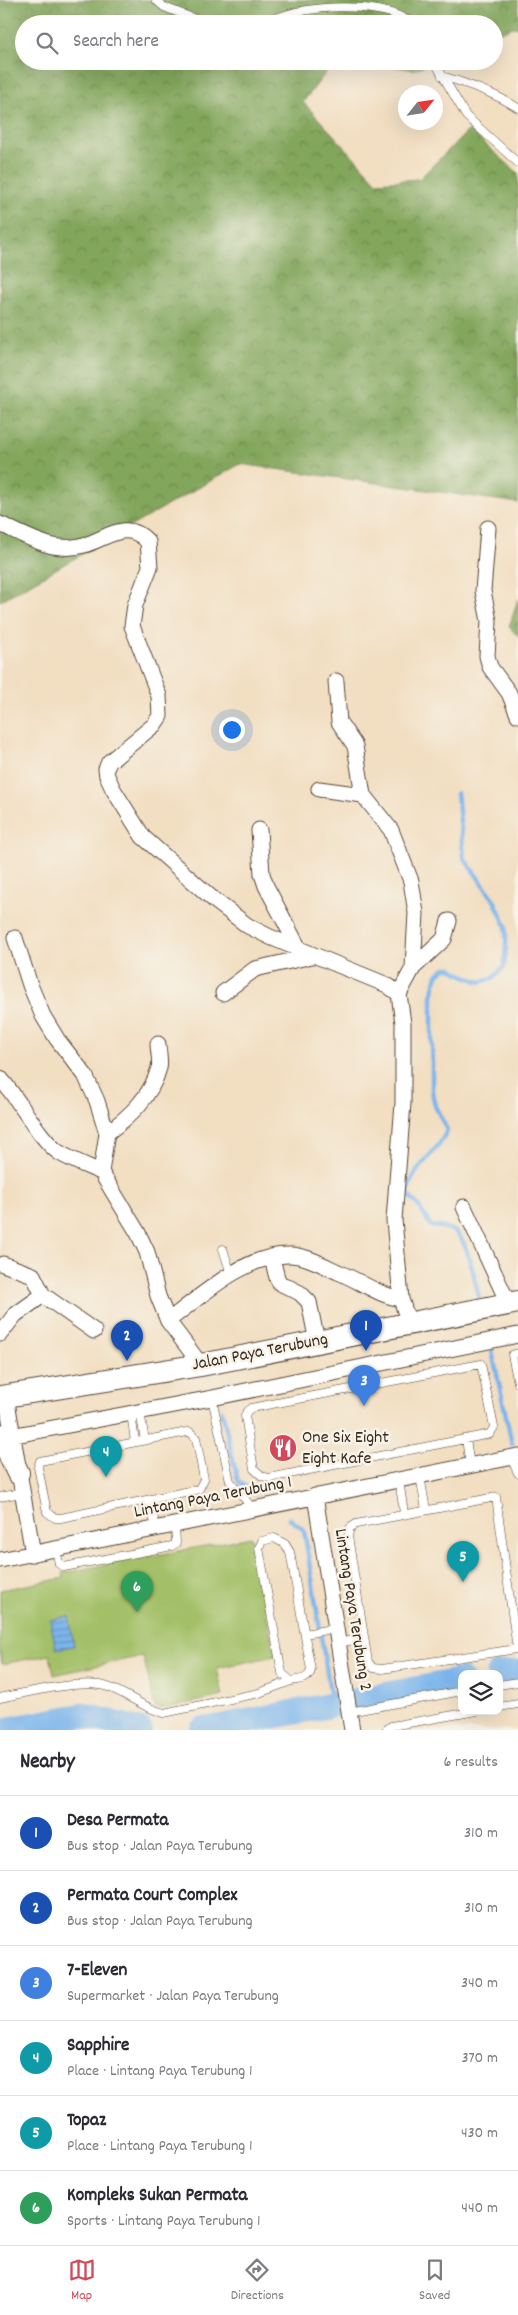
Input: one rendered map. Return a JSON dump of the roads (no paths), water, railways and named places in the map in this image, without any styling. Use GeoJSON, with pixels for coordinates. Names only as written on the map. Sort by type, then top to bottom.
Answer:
{"type":"FeatureCollection","features":[{"type":"Feature","properties":{"kind":"main road","name":"Jalan Paya Terubung"},"geometry":{"type":"LineString","coordinates":[[3,1397],[201,1365],[514,1304]]}},
{"type":"Feature","properties":{"kind":"main road"},"geometry":{"type":"LineString","coordinates":[[3,1436],[19,1483]]}},
{"type":"Feature","properties":{"kind":"street"},"geometry":{"type":"LineString","coordinates":[[0,524],[58,548],[86,545],[110,533],[124,531],[135,533],[148,542],[150,567],[135,605],[132,626],[159,696],[160,716],[154,725],[109,762],[106,776],[138,829],[150,843],[214,900],[248,926],[270,937],[298,947],[312,956],[387,985],[400,994]]}},
{"type":"Feature","properties":{"kind":"street"},"geometry":{"type":"LineString","coordinates":[[488,528],[483,591],[489,621],[487,656],[490,667],[509,693],[518,715]]}},
{"type":"Feature","properties":{"kind":"street"},"geometry":{"type":"LineString","coordinates":[[336,681],[339,722],[355,746],[363,795],[390,830],[411,881],[416,913],[413,968]]}},
{"type":"Feature","properties":{"kind":"street"},"geometry":{"type":"LineString","coordinates":[[318,789],[363,795]]}},
{"type":"Feature","properties":{"kind":"street"},"geometry":{"type":"LineString","coordinates":[[259,830],[262,874],[266,886],[298,947]]}},
{"type":"Feature","properties":{"kind":"street"},"geometry":{"type":"LineString","coordinates":[[409,1324],[401,1299],[394,1220],[403,1104],[403,1023],[400,994],[413,968],[440,944],[449,920]]}},
{"type":"Feature","properties":{"kind":"street"},"geometry":{"type":"LineString","coordinates":[[15,938],[30,985],[43,1016],[58,1040],[85,1075],[107,1133],[101,1172]]}},
{"type":"Feature","properties":{"kind":"street"},"geometry":{"type":"LineString","coordinates":[[223,994],[255,969],[312,956]]}},
{"type":"Feature","properties":{"kind":"street"},"geometry":{"type":"LineString","coordinates":[[107,1133],[134,1112],[149,1091],[160,1067],[158,1044]]}},
{"type":"Feature","properties":{"kind":"street"},"geometry":{"type":"LineString","coordinates":[[0,1078],[18,1098],[46,1140],[58,1151],[101,1172],[138,1233],[147,1252],[158,1296],[168,1321],[201,1365]]}},
{"type":"Feature","properties":{"kind":"street"},"geometry":{"type":"LineString","coordinates":[[464,1207],[514,1304]]}},
{"type":"Feature","properties":{"kind":"street"},"geometry":{"type":"LineString","coordinates":[[168,1321],[231,1274],[256,1262],[290,1255],[306,1258],[354,1278],[387,1296],[401,1299]]}},
{"type":"Feature","properties":{"kind":"street"},"geometry":{"type":"LineString","coordinates":[[272,1258],[276,1278],[280,1283],[300,1293],[309,1302],[317,1342]]}},
{"type":"Feature","properties":{"kind":"street"},"geometry":{"type":"LineString","coordinates":[[3,1264],[33,1275],[43,1295],[94,1331]]}},
{"type":"Feature","properties":{"kind":"street"},"geometry":{"type":"LineString","coordinates":[[0,1334],[15,1315],[43,1295]]}},
{"type":"Feature","properties":{"kind":"street"},"geometry":{"type":"LineString","coordinates":[[3,1397],[3,1436],[212,1398],[513,1336]]}},
{"type":"Feature","properties":{"kind":"street","name":"Lintang Paya Terubung 1"},"geometry":{"type":"LineString","coordinates":[[0,1560],[514,1457]]}},
{"type":"Feature","properties":{"kind":"street"},"geometry":{"type":"LineString","coordinates":[[19,1483],[33,1554]]}},
{"type":"Feature","properties":{"kind":"street","name":"Lintang Paya Terubung 2"},"geometry":{"type":"LineString","coordinates":[[315,1496],[331,1629],[338,1643],[352,1730]]}},
{"type":"Feature","properties":{"kind":"lane"},"geometry":{"type":"LineString","coordinates":[[156,0],[164,7],[185,15]]}},
{"type":"Feature","properties":{"kind":"lane"},"geometry":{"type":"LineString","coordinates":[[287,15],[300,11],[323,9],[388,11],[396,15]]}},
{"type":"Feature","properties":{"kind":"lane"},"geometry":{"type":"LineString","coordinates":[[439,70],[466,116],[518,164]]}},
{"type":"Feature","properties":{"kind":"lane"},"geometry":{"type":"LineString","coordinates":[[442,76],[469,84],[506,100],[518,108]]}},
{"type":"Feature","properties":{"kind":"lane"},"geometry":{"type":"LineString","coordinates":[[223,1249],[231,1274]]}},
{"type":"Feature","properties":{"kind":"lane"},"geometry":{"type":"LineString","coordinates":[[513,1336],[518,1383]]}},
{"type":"Feature","properties":{"kind":"lane"},"geometry":{"type":"LineString","coordinates":[[481,1364],[494,1427],[490,1434],[269,1478],[262,1476],[254,1469],[245,1416],[251,1408],[266,1406],[481,1364]]}},
{"type":"Feature","properties":{"kind":"lane"},"geometry":{"type":"LineString","coordinates":[[262,1388],[266,1406]]}},
{"type":"Feature","properties":{"kind":"lane"},"geometry":{"type":"LineString","coordinates":[[212,1398],[230,1480],[253,1509]]}},
{"type":"Feature","properties":{"kind":"lane"},"geometry":{"type":"LineString","coordinates":[[135,1413],[144,1440]]}},
{"type":"Feature","properties":{"kind":"lane"},"geometry":{"type":"LineString","coordinates":[[135,1413],[136,1442]]}},
{"type":"Feature","properties":{"kind":"lane"},"geometry":{"type":"LineString","coordinates":[[190,1432],[196,1438],[204,1479],[203,1486],[194,1492],[61,1518],[50,1516],[44,1507],[38,1467],[40,1461],[136,1442],[190,1432]]}},
{"type":"Feature","properties":{"kind":"lane"},"geometry":{"type":"LineString","coordinates":[[466,1439],[470,1466]]}},
{"type":"Feature","properties":{"kind":"lane"},"geometry":{"type":"LineString","coordinates":[[514,1457],[518,1473]]}},
{"type":"Feature","properties":{"kind":"lane"},"geometry":{"type":"LineString","coordinates":[[420,1476],[426,1510]]}},
{"type":"Feature","properties":{"kind":"lane"},"geometry":{"type":"LineString","coordinates":[[399,1480],[404,1513]]}},
{"type":"Feature","properties":{"kind":"lane"},"geometry":{"type":"LineString","coordinates":[[0,1497],[19,1483]]}},
{"type":"Feature","properties":{"kind":"lane"},"geometry":{"type":"LineString","coordinates":[[496,1497],[517,1648],[382,1669],[373,1668],[368,1662],[348,1536],[350,1528],[356,1524],[404,1513],[496,1497]]}},
{"type":"Feature","properties":{"kind":"lane"},"geometry":{"type":"LineString","coordinates":[[150,1500],[156,1528]]}},
{"type":"Feature","properties":{"kind":"lane"},"geometry":{"type":"LineString","coordinates":[[56,1549],[59,1564],[64,1567],[172,1546],[176,1544],[177,1539],[175,1525]]}},
{"type":"Feature","properties":{"kind":"lane"},"geometry":{"type":"LineString","coordinates":[[0,1698],[69,1685],[107,1686],[151,1710],[164,1713],[259,1693],[291,1680],[305,1679],[310,1675],[311,1670],[290,1552],[279,1539],[262,1541],[259,1548],[282,1673],[291,1680]]}},
{"type":"Feature","properties":{"kind":"lane"},"geometry":{"type":"LineString","coordinates":[[305,1634],[331,1629]]}},
{"type":"Feature","properties":{"kind":"lane"},"geometry":{"type":"LineString","coordinates":[[338,1643],[364,1638]]}},
{"type":"Feature","properties":{"kind":"lane"},"geometry":{"type":"LineString","coordinates":[[503,1684],[518,1682]]}},
{"type":"Feature","properties":{"kind":"lane"},"geometry":{"type":"LineString","coordinates":[[349,1712],[458,1692]]}},
{"type":"Feature","properties":{"kind":"lane"},"geometry":{"type":"LineString","coordinates":[[503,1706],[518,1704]]}},
{"type":"Feature","properties":{"kind":"lane"},"geometry":{"type":"LineString","coordinates":[[386,1730],[391,1726],[458,1714]]}},
{"type":"Feature","properties":{"kind":"water"},"geometry":{"type":"Polygon","coordinates":[[[69,1616],[74,1646],[56,1649],[50,1620],[69,1616]]]}},
{"type":"Feature","properties":{"kind":"waterway"},"geometry":{"type":"LineString","coordinates":[[457,793],[464,858],[494,900],[506,926],[504,967],[493,978],[480,982],[451,968],[445,968],[437,975],[432,996],[432,1091],[435,1106],[447,1130],[438,1146],[413,1177],[408,1195],[418,1205],[431,1226],[443,1227],[454,1231],[464,1243],[479,1297]]}},
{"type":"Feature","properties":{"kind":"waterway"},"geometry":{"type":"LineString","coordinates":[[492,1351],[512,1444]]}},
{"type":"Feature","properties":{"kind":"waterway"},"geometry":{"type":"LineString","coordinates":[[222,1411],[238,1481],[254,1493]]}},
{"type":"Feature","properties":{"kind":"waterway"},"geometry":{"type":"LineString","coordinates":[[289,1518],[304,1530],[332,1704]]}},
{"type":"Feature","properties":{"kind":"waterway"},"geometry":{"type":"LineString","coordinates":[[503,1674],[518,1672]]}},
{"type":"Feature","properties":{"kind":"waterway"},"geometry":{"type":"LineString","coordinates":[[202,1730],[458,1681]]}},
{"type":"Feature","properties":{"kind":"waterway"},"geometry":{"type":"LineString","coordinates":[[4,1730],[84,1715],[140,1730]]}},
{"type":"Feature","properties":{"kind":"place","name":"Desa Permata"},"geometry":{"type":"Point","coordinates":[366,1351]}},
{"type":"Feature","properties":{"kind":"place","name":"Permata Court Complex"},"geometry":{"type":"Point","coordinates":[127,1361]}},
{"type":"Feature","properties":{"kind":"place","name":"7-Eleven"},"geometry":{"type":"Point","coordinates":[364,1406]}},
{"type":"Feature","properties":{"kind":"place","name":"One Six Eight Eight Kafe"},"geometry":{"type":"Point","coordinates":[283,1448]}},
{"type":"Feature","properties":{"kind":"place","name":"Sapphire"},"geometry":{"type":"Point","coordinates":[106,1477]}},
{"type":"Feature","properties":{"kind":"place","name":"Topaz"},"geometry":{"type":"Point","coordinates":[463,1582]}},
{"type":"Feature","properties":{"kind":"place","name":"Kompleks Sukan Permata"},"geometry":{"type":"Point","coordinates":[137,1612]}}]}
